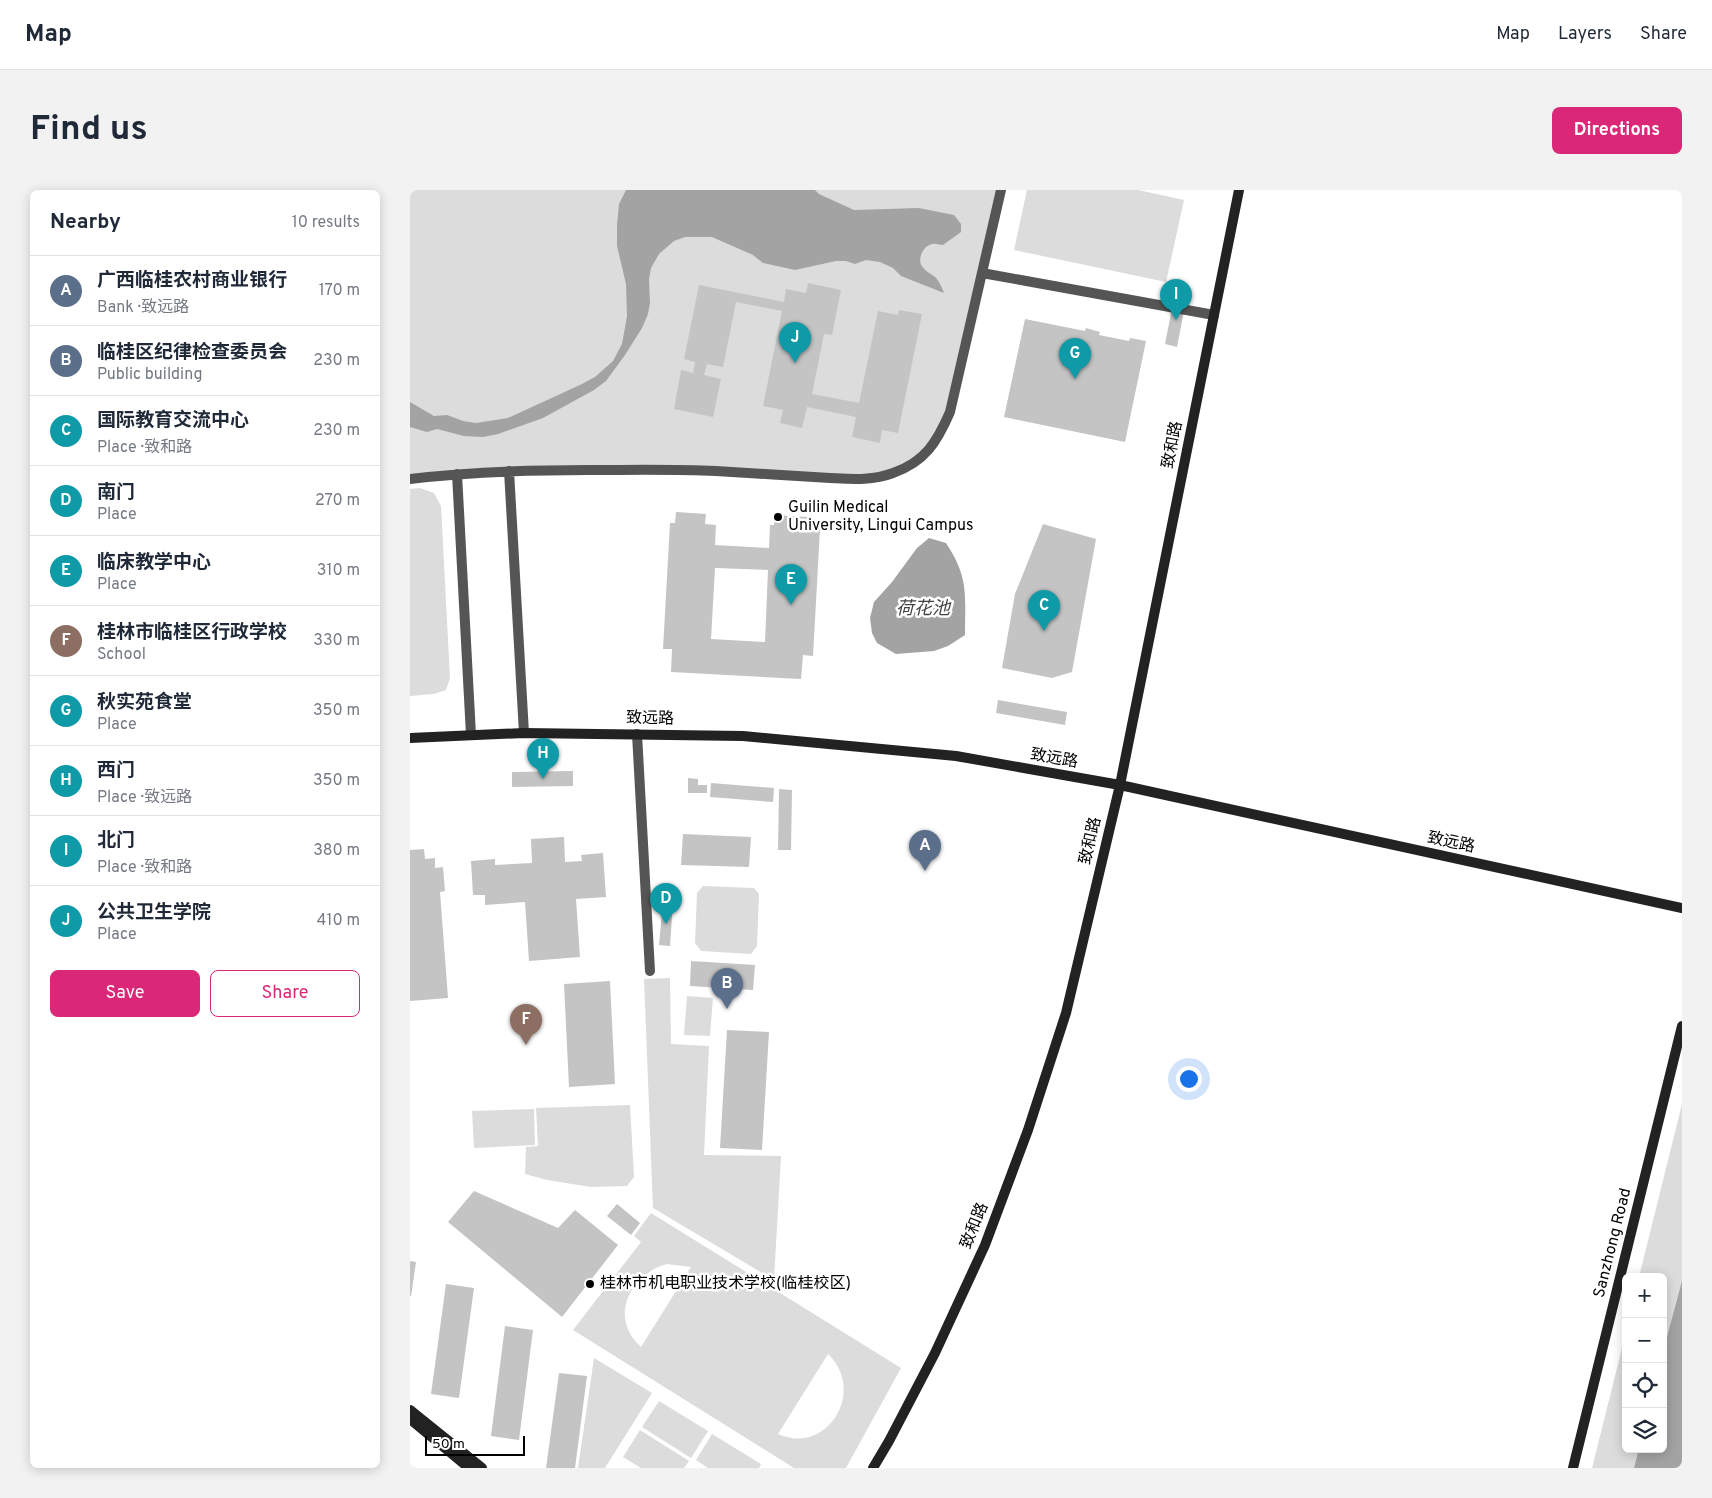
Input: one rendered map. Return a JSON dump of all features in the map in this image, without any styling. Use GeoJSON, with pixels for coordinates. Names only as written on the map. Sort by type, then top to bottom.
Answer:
{"type":"FeatureCollection","features":[{"type":"Feature","properties":{"kind":"main road","name":"致和路"},"geometry":{"type":"LineString","coordinates":[[873,1468],[890,1441],[935,1353],[985,1246],[1028,1130],[1066,1013],[1120,785],[1239,190]]}},
{"type":"Feature","properties":{"kind":"main road","name":"致远路"},"geometry":{"type":"LineString","coordinates":[[410,738],[524,733],[744,736],[956,756],[1120,785],[1682,908]]}},
{"type":"Feature","properties":{"kind":"main road","name":"Sanzhong Road"},"geometry":{"type":"LineString","coordinates":[[1573,1468],[1682,1026]]}},
{"type":"Feature","properties":{"kind":"main road"},"geometry":{"type":"LineString","coordinates":[[410,1410],[482,1468]]}},
{"type":"Feature","properties":{"kind":"main road"},"geometry":{"type":"LineString","coordinates":[[410,1419],[469,1468]]}},
{"type":"Feature","properties":{"kind":"street"},"geometry":{"type":"LineString","coordinates":[[410,479],[508,471],[673,470],[875,479],[909,466],[924,456],[934,444],[942,429],[954,395],[1001,190]]}},
{"type":"Feature","properties":{"kind":"street"},"geometry":{"type":"LineString","coordinates":[[982,273],[1214,315]]}},
{"type":"Feature","properties":{"kind":"street"},"geometry":{"type":"LineString","coordinates":[[508,471],[524,733]]}},
{"type":"Feature","properties":{"kind":"street"},"geometry":{"type":"LineString","coordinates":[[457,474],[470,735]]}},
{"type":"Feature","properties":{"kind":"street"},"geometry":{"type":"LineString","coordinates":[[637,734],[650,971]]}},
{"type":"Feature","properties":{"kind":"shaded area"},"geometry":{"type":"Polygon","coordinates":[[[410,190],[1001,190],[954,395],[924,456],[875,479],[673,470],[410,479],[410,190]]]}},
{"type":"Feature","properties":{"kind":"shaded area"},"geometry":{"type":"Polygon","coordinates":[[[1027,190],[1138,190],[1184,200],[1166,282],[1014,250],[1027,190]]]}},
{"type":"Feature","properties":{"kind":"shaded area"},"geometry":{"type":"Polygon","coordinates":[[[420,488],[434,493],[441,506],[450,678],[446,690],[434,694],[410,696],[410,489],[420,488]]]}},
{"type":"Feature","properties":{"kind":"shaded area"},"geometry":{"type":"Polygon","coordinates":[[[703,886],[754,888],[759,894],[757,946],[751,954],[701,951],[695,943],[697,893],[703,886]]]}},
{"type":"Feature","properties":{"kind":"shaded area"},"geometry":{"type":"Polygon","coordinates":[[[670,978],[671,1044],[709,1046],[704,1155],[781,1156],[774,1280],[653,1208],[644,979],[670,978]]]}},
{"type":"Feature","properties":{"kind":"shaded area"},"geometry":{"type":"Polygon","coordinates":[[[687,996],[713,998],[710,1036],[684,1035],[687,996]]]}},
{"type":"Feature","properties":{"kind":"shaded area"},"geometry":{"type":"Polygon","coordinates":[[[1682,1104],[1682,1468],[1592,1468],[1622,1348],[1622,1453],[1667,1453],[1667,1273],[1640,1273],[1682,1104]]]}},
{"type":"Feature","properties":{"kind":"shaded area"},"geometry":{"type":"Polygon","coordinates":[[[630,1105],[634,1177],[627,1186],[591,1187],[547,1180],[525,1174],[526,1147],[538,1146],[536,1108],[630,1105]]]}},
{"type":"Feature","properties":{"kind":"shaded area"},"geometry":{"type":"Polygon","coordinates":[[[534,1109],[535,1145],[474,1148],[472,1111],[534,1109]]]}},
{"type":"Feature","properties":{"kind":"shaded area"},"geometry":{"type":"Polygon","coordinates":[[[651,1213],[901,1368],[846,1468],[794,1468],[573,1330],[641,1242],[634,1236],[651,1213]],[[667,1264],[654,1269],[643,1277],[634,1287],[628,1298],[625,1311],[626,1323],[631,1336],[641,1347],[691,1267],[667,1264]],[[828,1354],[778,1434],[796,1438],[812,1436],[826,1428],[836,1416],[842,1401],[844,1385],[839,1369],[828,1354]]]}},
{"type":"Feature","properties":{"kind":"shaded area"},"geometry":{"type":"Polygon","coordinates":[[[594,1358],[652,1393],[605,1468],[578,1468],[594,1358]]]}},
{"type":"Feature","properties":{"kind":"shaded area"},"geometry":{"type":"Polygon","coordinates":[[[659,1401],[708,1431],[691,1458],[642,1427],[659,1401]]]}},
{"type":"Feature","properties":{"kind":"shaded area"},"geometry":{"type":"Polygon","coordinates":[[[640,1430],[689,1461],[684,1468],[641,1468],[623,1457],[640,1430]]]}},
{"type":"Feature","properties":{"kind":"shaded area"},"geometry":{"type":"Polygon","coordinates":[[[712,1434],[761,1464],[759,1468],[708,1468],[696,1460],[712,1434]]]}},
{"type":"Feature","properties":{"kind":"water"},"geometry":{"type":"Polygon","coordinates":[[[626,190],[815,190],[819,194],[854,210],[919,208],[954,215],[961,224],[961,232],[943,245],[929,245],[921,256],[922,266],[937,279],[944,293],[901,276],[893,268],[880,262],[866,260],[855,264],[846,261],[836,261],[795,270],[763,263],[753,255],[712,237],[685,237],[674,241],[659,254],[651,268],[649,279],[650,303],[642,328],[606,381],[594,390],[543,418],[498,434],[483,437],[464,436],[437,429],[427,432],[410,427],[410,402],[434,416],[447,415],[463,421],[476,423],[508,418],[595,377],[613,361],[622,344],[627,316],[626,284],[617,246],[619,204],[626,190]]]}},
{"type":"Feature","properties":{"kind":"water","name":"荷花池"},"geometry":{"type":"Polygon","coordinates":[[[929,538],[946,543],[959,566],[965,597],[965,635],[948,646],[934,651],[896,654],[877,643],[872,633],[870,618],[874,602],[892,582],[917,548],[929,538]]]}},
{"type":"Feature","properties":{"kind":"water"},"geometry":{"type":"Polygon","coordinates":[[[1682,1281],[1682,1468],[1634,1468],[1638,1453],[1667,1453],[1667,1337],[1682,1281]]]}},
{"type":"Feature","properties":{"kind":"building"},"geometry":{"type":"Polygon","coordinates":[[[808,283],[841,290],[832,335],[824,334],[812,394],[859,403],[878,311],[898,315],[899,310],[922,314],[898,433],[882,430],[880,443],[852,437],[856,417],[807,407],[802,428],[780,423],[783,410],[763,406],[782,311],[736,302],[723,367],[707,364],[704,375],[721,379],[713,417],[674,409],[681,370],[693,373],[695,362],[684,359],[699,285],[784,302],[786,289],[806,293],[808,283]]]}},
{"type":"Feature","properties":{"kind":"building"},"geometry":{"type":"Polygon","coordinates":[[[1175,293],[1187,296],[1177,347],[1165,344],[1175,293]]]}},
{"type":"Feature","properties":{"kind":"building"},"geometry":{"type":"Polygon","coordinates":[[[1025,319],[1085,331],[1086,328],[1100,332],[1099,335],[1129,341],[1130,338],[1146,341],[1125,442],[1004,417],[1025,319]]]}},
{"type":"Feature","properties":{"kind":"building"},"geometry":{"type":"Polygon","coordinates":[[[676,512],[706,514],[705,524],[716,525],[715,545],[769,548],[770,525],[774,525],[775,515],[808,517],[807,528],[820,529],[813,656],[803,655],[801,679],[671,672],[672,649],[663,649],[670,523],[675,523],[676,512]],[[715,568],[711,639],[765,642],[768,570],[715,568]]]}},
{"type":"Feature","properties":{"kind":"building"},"geometry":{"type":"Polygon","coordinates":[[[1043,524],[1096,539],[1072,672],[1052,678],[1002,668],[1015,594],[1043,524]]]}},
{"type":"Feature","properties":{"kind":"building"},"geometry":{"type":"Polygon","coordinates":[[[998,700],[1067,712],[1065,725],[996,713],[998,700]]]}},
{"type":"Feature","properties":{"kind":"building"},"geometry":{"type":"Polygon","coordinates":[[[573,771],[573,786],[512,787],[512,772],[573,771]]]}},
{"type":"Feature","properties":{"kind":"building"},"geometry":{"type":"Polygon","coordinates":[[[688,778],[698,779],[698,785],[707,785],[707,793],[688,793],[688,778]]]}},
{"type":"Feature","properties":{"kind":"building"},"geometry":{"type":"Polygon","coordinates":[[[711,783],[774,788],[773,802],[710,797],[711,783]]]}},
{"type":"Feature","properties":{"kind":"building"},"geometry":{"type":"Polygon","coordinates":[[[779,789],[792,790],[791,850],[778,850],[779,789]]]}},
{"type":"Feature","properties":{"kind":"building"},"geometry":{"type":"Polygon","coordinates":[[[683,834],[751,837],[749,867],[681,865],[683,834]]]}},
{"type":"Feature","properties":{"kind":"building"},"geometry":{"type":"Polygon","coordinates":[[[564,837],[565,862],[582,861],[581,855],[603,853],[606,897],[576,899],[580,957],[529,961],[525,902],[485,905],[485,895],[473,895],[471,861],[495,859],[495,865],[532,863],[531,839],[564,837]]]}},
{"type":"Feature","properties":{"kind":"building"},"geometry":{"type":"Polygon","coordinates":[[[424,849],[425,859],[435,858],[435,868],[443,867],[445,891],[440,892],[448,998],[410,1001],[410,850],[424,849]]]}},
{"type":"Feature","properties":{"kind":"building"},"geometry":{"type":"Polygon","coordinates":[[[663,902],[673,903],[670,946],[659,945],[663,902]]]}},
{"type":"Feature","properties":{"kind":"building"},"geometry":{"type":"Polygon","coordinates":[[[691,961],[755,965],[753,990],[690,986],[691,961]]]}},
{"type":"Feature","properties":{"kind":"building"},"geometry":{"type":"Polygon","coordinates":[[[610,981],[615,1084],[569,1087],[564,984],[610,981]]]}},
{"type":"Feature","properties":{"kind":"building"},"geometry":{"type":"Polygon","coordinates":[[[727,1030],[769,1032],[762,1150],[720,1148],[727,1030]]]}},
{"type":"Feature","properties":{"kind":"building"},"geometry":{"type":"Polygon","coordinates":[[[474,1191],[558,1228],[575,1210],[618,1245],[562,1317],[448,1222],[474,1191]]]}},
{"type":"Feature","properties":{"kind":"building"},"geometry":{"type":"Polygon","coordinates":[[[617,1204],[640,1223],[631,1235],[607,1216],[617,1204]]]}},
{"type":"Feature","properties":{"kind":"building"},"geometry":{"type":"Polygon","coordinates":[[[410,1261],[416,1262],[411,1296],[410,1296],[410,1261]]]}},
{"type":"Feature","properties":{"kind":"building"},"geometry":{"type":"Polygon","coordinates":[[[446,1284],[474,1288],[459,1398],[431,1394],[446,1284]]]}},
{"type":"Feature","properties":{"kind":"building"},"geometry":{"type":"Polygon","coordinates":[[[505,1326],[533,1330],[519,1440],[491,1436],[505,1326]]]}},
{"type":"Feature","properties":{"kind":"building"},"geometry":{"type":"Polygon","coordinates":[[[559,1373],[587,1376],[575,1468],[546,1468],[559,1373]]]}},
{"type":"Feature","properties":{"kind":"place","name":"北门"},"geometry":{"type":"Point","coordinates":[1176,320]}},
{"type":"Feature","properties":{"kind":"place","name":"公共卫生学院"},"geometry":{"type":"Point","coordinates":[795,363]}},
{"type":"Feature","properties":{"kind":"place","name":"秋实苑食堂"},"geometry":{"type":"Point","coordinates":[1075,379]}},
{"type":"Feature","properties":{"kind":"place","name":"Guilin Medical University, Lingui Campus"},"geometry":{"type":"Point","coordinates":[778,517]}},
{"type":"Feature","properties":{"kind":"place","name":"临床教学中心"},"geometry":{"type":"Point","coordinates":[791,605]}},
{"type":"Feature","properties":{"kind":"place","name":"国际教育交流中心"},"geometry":{"type":"Point","coordinates":[1044,631]}},
{"type":"Feature","properties":{"kind":"place","name":"西门"},"geometry":{"type":"Point","coordinates":[543,779]}},
{"type":"Feature","properties":{"kind":"place","name":"广西临桂农村商业银行"},"geometry":{"type":"Point","coordinates":[925,871]}},
{"type":"Feature","properties":{"kind":"place","name":"南门"},"geometry":{"type":"Point","coordinates":[666,924]}},
{"type":"Feature","properties":{"kind":"place","name":"临桂区纪律检查委员会"},"geometry":{"type":"Point","coordinates":[727,1009]}},
{"type":"Feature","properties":{"kind":"place","name":"桂林市临桂区行政学校"},"geometry":{"type":"Point","coordinates":[526,1045]}},
{"type":"Feature","properties":{"kind":"place","name":"桂林市机电职业技术学校(临桂校区)"},"geometry":{"type":"Point","coordinates":[590,1284]}}]}
